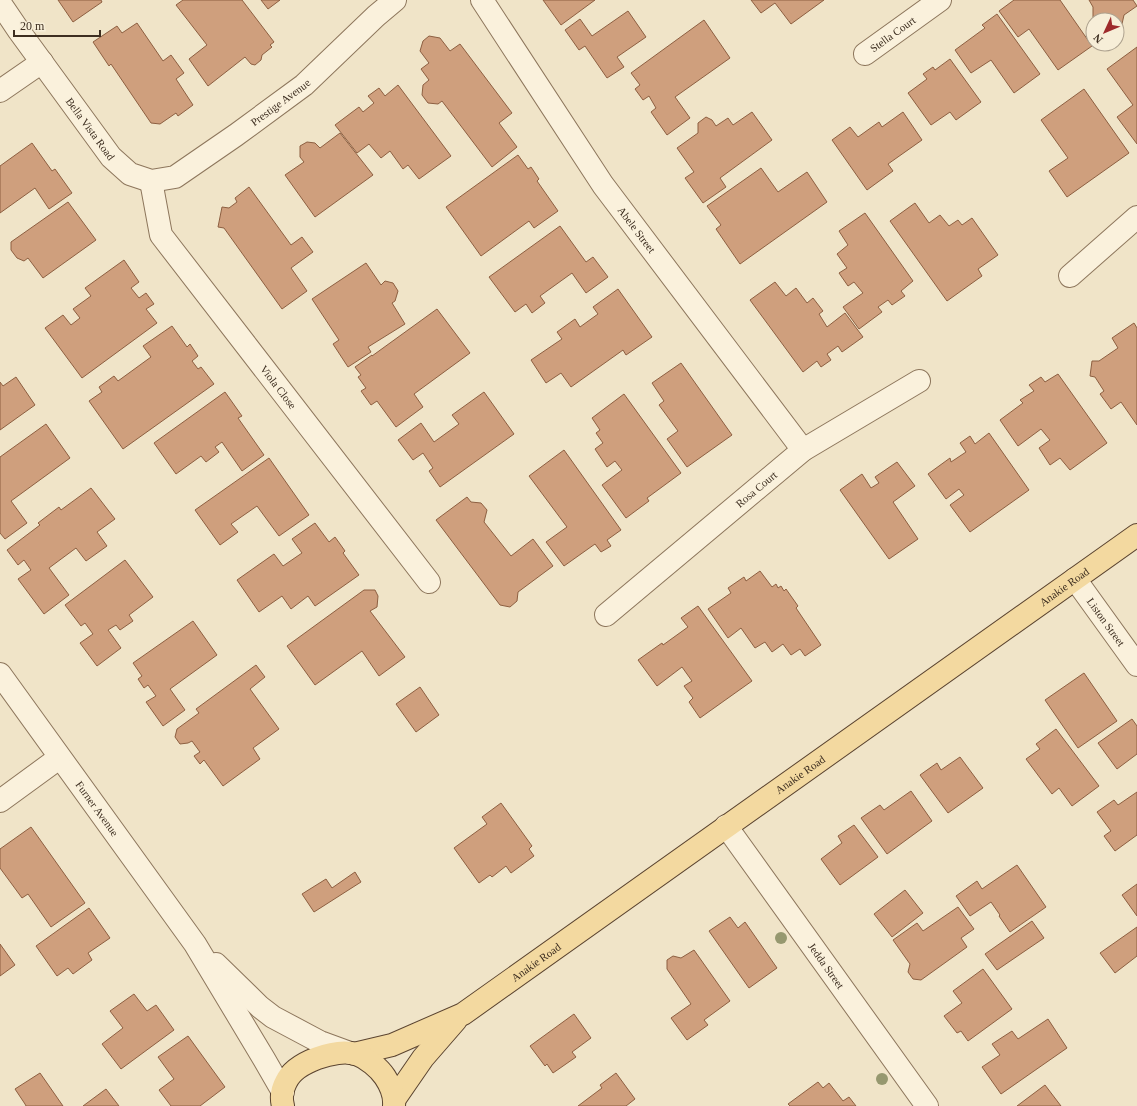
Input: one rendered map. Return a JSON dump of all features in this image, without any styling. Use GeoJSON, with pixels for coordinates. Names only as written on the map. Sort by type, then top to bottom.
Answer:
{"type":"FeatureCollection","features":[{"type":"Feature","properties":{"kind":"main road","name":"Anakie Road"},"geometry":{"type":"LineString","coordinates":[[282,1100],[286,1082],[289,1077],[302,1066],[316,1058],[326,1055],[352,1054],[392,1045],[463,1014],[1137,535]]}},
{"type":"Feature","properties":{"kind":"main road","name":"Anakie Road"},"geometry":{"type":"LineString","coordinates":[[394,1104],[423,1058],[463,1014]]}},
{"type":"Feature","properties":{"kind":"main road"},"geometry":{"type":"LineString","coordinates":[[352,1054],[368,1061],[382,1073],[391,1089],[394,1104]]}},
{"type":"Feature","properties":{"kind":"street","name":"Prestige Avenue"},"geometry":{"type":"LineString","coordinates":[[151,181],[175,176],[236,135],[304,85],[376,16],[395,0]]}},
{"type":"Feature","properties":{"kind":"street","name":"Abele Street"},"geometry":{"type":"LineString","coordinates":[[482,0],[603,185],[803,450]]}},
{"type":"Feature","properties":{"kind":"street","name":"Stella Court"},"geometry":{"type":"LineString","coordinates":[[865,54],[940,0]]}},
{"type":"Feature","properties":{"kind":"street","name":"Bella Vista Road"},"geometry":{"type":"LineString","coordinates":[[0,3],[111,157],[130,174],[151,181]]}},
{"type":"Feature","properties":{"kind":"street"},"geometry":{"type":"LineString","coordinates":[[0,91],[42,62]]}},
{"type":"Feature","properties":{"kind":"street","name":"Viola Close"},"geometry":{"type":"LineString","coordinates":[[151,181],[162,235],[429,582]]}},
{"type":"Feature","properties":{"kind":"street"},"geometry":{"type":"LineString","coordinates":[[1070,276],[1137,217]]}},
{"type":"Feature","properties":{"kind":"street","name":"Rosa Court"},"geometry":{"type":"LineString","coordinates":[[606,615],[803,450],[919,381]]}},
{"type":"Feature","properties":{"kind":"street","name":"Liston Street"},"geometry":{"type":"LineString","coordinates":[[1075,579],[1137,665]]}},
{"type":"Feature","properties":{"kind":"street","name":"Furner Avenue"},"geometry":{"type":"LineString","coordinates":[[0,674],[195,944],[264,1058],[282,1100]]}},
{"type":"Feature","properties":{"kind":"street"},"geometry":{"type":"LineString","coordinates":[[0,801],[60,758]]}},
{"type":"Feature","properties":{"kind":"street","name":"Jedda Street"},"geometry":{"type":"LineString","coordinates":[[726,826],[927,1106]]}},
{"type":"Feature","properties":{"kind":"street","name":"Furner Avenue"},"geometry":{"type":"LineString","coordinates":[[195,944],[260,1007],[272,1016],[320,1042],[352,1054]]}},
{"type":"Feature","properties":{"kind":"building"},"geometry":{"type":"Polygon","coordinates":[[[58,0],[101,0],[102,2],[73,22],[58,0]]]}},
{"type":"Feature","properties":{"kind":"building"},"geometry":{"type":"Polygon","coordinates":[[[183,0],[242,0],[274,42],[270,45],[272,47],[262,55],[261,60],[255,65],[251,64],[245,57],[208,86],[189,59],[207,45],[176,5],[183,0]]]}},
{"type":"Feature","properties":{"kind":"building"},"geometry":{"type":"Polygon","coordinates":[[[261,0],[280,0],[268,9],[261,0]]]}},
{"type":"Feature","properties":{"kind":"building"},"geometry":{"type":"Polygon","coordinates":[[[543,0],[595,0],[561,25],[543,0]]]}},
{"type":"Feature","properties":{"kind":"building"},"geometry":{"type":"Polygon","coordinates":[[[751,0],[824,0],[791,24],[775,3],[761,13],[751,0]]]}},
{"type":"Feature","properties":{"kind":"building"},"geometry":{"type":"Polygon","coordinates":[[[1014,0],[1060,0],[1085,36],[1085,51],[1058,70],[1029,29],[1018,37],[999,11],[1014,0]]]}},
{"type":"Feature","properties":{"kind":"building"},"geometry":{"type":"Polygon","coordinates":[[[1089,0],[1133,0],[1137,6],[1125,14],[1125,12],[1093,12],[1093,7],[1089,0]]]}},
{"type":"Feature","properties":{"kind":"building"},"geometry":{"type":"Polygon","coordinates":[[[628,11],[646,37],[617,57],[624,67],[607,78],[585,46],[579,50],[565,30],[580,19],[592,36],[628,11]]]}},
{"type":"Feature","properties":{"kind":"building"},"geometry":{"type":"Polygon","coordinates":[[[997,14],[1040,74],[1014,93],[991,60],[971,73],[955,50],[985,28],[982,25],[997,14]]]}},
{"type":"Feature","properties":{"kind":"building"},"geometry":{"type":"Polygon","coordinates":[[[704,20],[730,58],[675,97],[690,118],[667,135],[651,112],[656,108],[649,96],[643,100],[635,89],[640,85],[631,73],[704,20]]]}},
{"type":"Feature","properties":{"kind":"building"},"geometry":{"type":"Polygon","coordinates":[[[137,23],[163,61],[171,55],[184,73],[176,79],[193,105],[178,116],[176,113],[160,124],[151,123],[111,64],[109,66],[93,42],[117,26],[122,33],[137,23]]]}},
{"type":"Feature","properties":{"kind":"building"},"geometry":{"type":"Polygon","coordinates":[[[429,36],[440,38],[450,51],[460,44],[512,113],[499,123],[517,147],[492,167],[442,101],[438,104],[428,103],[422,95],[423,85],[429,80],[421,69],[429,63],[420,51],[423,41],[429,36]]]}},
{"type":"Feature","properties":{"kind":"building"},"geometry":{"type":"Polygon","coordinates":[[[1137,47],[1137,144],[1117,117],[1133,105],[1107,69],[1137,47]]]}},
{"type":"Feature","properties":{"kind":"building"},"geometry":{"type":"Polygon","coordinates":[[[950,59],[981,102],[956,120],[950,112],[931,125],[908,93],[927,79],[923,74],[933,67],[935,70],[950,59]]]}},
{"type":"Feature","properties":{"kind":"building"},"geometry":{"type":"Polygon","coordinates":[[[398,85],[451,156],[419,179],[408,165],[403,169],[390,151],[381,158],[369,144],[357,153],[335,125],[359,107],[363,112],[374,103],[368,96],[379,88],[385,96],[398,85]]]}},
{"type":"Feature","properties":{"kind":"building"},"geometry":{"type":"Polygon","coordinates":[[[1084,89],[1129,153],[1067,197],[1049,171],[1068,158],[1041,120],[1084,89]]]}},
{"type":"Feature","properties":{"kind":"building"},"geometry":{"type":"Polygon","coordinates":[[[752,112],[772,140],[720,178],[726,187],[703,203],[685,178],[694,172],[677,148],[698,133],[698,123],[706,117],[712,120],[716,126],[728,118],[733,125],[752,112]]]}},
{"type":"Feature","properties":{"kind":"building"},"geometry":{"type":"Polygon","coordinates":[[[903,112],[922,140],[888,164],[893,171],[867,190],[832,140],[850,127],[858,137],[879,122],[882,127],[903,112]]]}},
{"type":"Feature","properties":{"kind":"building"},"geometry":{"type":"Polygon","coordinates":[[[340,133],[373,175],[315,217],[285,175],[304,162],[300,157],[300,146],[307,142],[315,143],[320,148],[340,133]]]}},
{"type":"Feature","properties":{"kind":"building"},"geometry":{"type":"Polygon","coordinates":[[[32,143],[52,171],[55,169],[72,193],[49,209],[35,188],[0,213],[0,166],[32,143]]]}},
{"type":"Feature","properties":{"kind":"building"},"geometry":{"type":"Polygon","coordinates":[[[518,155],[528,169],[531,167],[539,179],[537,181],[558,211],[534,228],[529,221],[481,256],[446,207],[518,155]]]}},
{"type":"Feature","properties":{"kind":"building"},"geometry":{"type":"Polygon","coordinates":[[[761,168],[778,192],[807,172],[827,202],[740,264],[716,229],[721,225],[707,206],[761,168]]]}},
{"type":"Feature","properties":{"kind":"building"},"geometry":{"type":"Polygon","coordinates":[[[249,187],[291,245],[302,237],[313,252],[291,268],[307,291],[282,309],[224,228],[218,227],[222,207],[229,208],[237,202],[235,198],[249,187]]]}},
{"type":"Feature","properties":{"kind":"building"},"geometry":{"type":"Polygon","coordinates":[[[68,202],[96,240],[43,278],[28,258],[24,261],[17,258],[11,250],[11,242],[68,202]]]}},
{"type":"Feature","properties":{"kind":"building"},"geometry":{"type":"Polygon","coordinates":[[[915,203],[929,223],[940,215],[949,226],[958,220],[962,225],[972,218],[998,255],[978,269],[982,276],[947,301],[890,221],[915,203]]]}},
{"type":"Feature","properties":{"kind":"building"},"geometry":{"type":"Polygon","coordinates":[[[865,213],[913,281],[901,291],[905,296],[892,305],[888,300],[878,307],[882,312],[859,329],[843,307],[863,293],[854,282],[848,286],[839,273],[847,268],[837,254],[848,245],[839,231],[865,213]]]}},
{"type":"Feature","properties":{"kind":"building"},"geometry":{"type":"Polygon","coordinates":[[[560,226],[586,262],[593,257],[608,277],[586,293],[572,273],[540,296],[545,303],[532,313],[526,304],[515,312],[489,277],[560,226]]]}},
{"type":"Feature","properties":{"kind":"building"},"geometry":{"type":"Polygon","coordinates":[[[124,260],[139,282],[131,288],[139,298],[146,293],[154,304],[146,309],[157,323],[82,378],[45,328],[63,315],[71,325],[80,318],[73,309],[91,296],[85,288],[124,260]]]}},
{"type":"Feature","properties":{"kind":"building"},"geometry":{"type":"Polygon","coordinates":[[[366,263],[381,285],[385,281],[393,283],[398,291],[395,301],[392,303],[405,324],[368,347],[371,352],[348,367],[333,344],[339,340],[312,299],[366,263]]]}},
{"type":"Feature","properties":{"kind":"building"},"geometry":{"type":"Polygon","coordinates":[[[775,282],[786,296],[796,288],[807,303],[813,298],[823,311],[819,314],[827,327],[845,313],[863,337],[842,352],[838,346],[827,354],[831,360],[821,367],[817,361],[803,372],[750,300],[775,282]]]}},
{"type":"Feature","properties":{"kind":"building"},"geometry":{"type":"Polygon","coordinates":[[[618,289],[652,337],[626,355],[623,350],[571,387],[561,373],[546,383],[531,360],[562,339],[557,332],[575,319],[580,327],[598,314],[593,307],[618,289]]]}},
{"type":"Feature","properties":{"kind":"building"},"geometry":{"type":"Polygon","coordinates":[[[437,309],[470,353],[414,394],[423,407],[396,427],[377,401],[371,405],[361,391],[366,388],[358,377],[361,375],[355,367],[437,309]]]}},
{"type":"Feature","properties":{"kind":"building"},"geometry":{"type":"Polygon","coordinates":[[[1134,323],[1137,328],[1137,425],[1121,402],[1111,409],[1100,394],[1104,391],[1095,377],[1090,376],[1092,361],[1099,361],[1118,348],[1112,338],[1134,323]]]}},
{"type":"Feature","properties":{"kind":"building"},"geometry":{"type":"Polygon","coordinates":[[[172,326],[187,347],[190,344],[198,356],[192,361],[198,369],[201,367],[214,384],[123,449],[89,401],[102,392],[99,387],[114,376],[118,381],[151,357],[143,346],[172,326]]]}},
{"type":"Feature","properties":{"kind":"building"},"geometry":{"type":"Polygon","coordinates":[[[681,363],[732,435],[687,467],[667,439],[678,431],[659,405],[664,401],[652,383],[681,363]]]}},
{"type":"Feature","properties":{"kind":"building"},"geometry":{"type":"Polygon","coordinates":[[[1058,374],[1107,443],[1070,470],[1060,458],[1050,465],[1039,448],[1050,440],[1041,429],[1018,446],[1000,420],[1023,403],[1020,400],[1034,391],[1029,385],[1041,377],[1045,382],[1058,374]]]}},
{"type":"Feature","properties":{"kind":"building"},"geometry":{"type":"Polygon","coordinates":[[[16,377],[35,405],[0,430],[0,382],[3,386],[16,377]]]}},
{"type":"Feature","properties":{"kind":"building"},"geometry":{"type":"Polygon","coordinates":[[[225,392],[242,416],[238,418],[264,455],[242,471],[222,442],[215,447],[219,452],[206,462],[201,456],[176,474],[154,443],[225,392]]]}},
{"type":"Feature","properties":{"kind":"building"},"geometry":{"type":"Polygon","coordinates":[[[484,392],[514,434],[440,487],[429,471],[433,468],[423,453],[413,460],[398,440],[421,423],[434,442],[459,424],[452,415],[484,392]]]}},
{"type":"Feature","properties":{"kind":"building"},"geometry":{"type":"Polygon","coordinates":[[[624,394],[681,473],[647,498],[649,501],[626,518],[602,485],[622,470],[615,461],[607,467],[595,449],[603,443],[596,433],[600,430],[592,418],[624,394]]]}},
{"type":"Feature","properties":{"kind":"building"},"geometry":{"type":"Polygon","coordinates":[[[46,424],[70,458],[11,501],[27,523],[5,539],[0,533],[0,457],[46,424]]]}},
{"type":"Feature","properties":{"kind":"building"},"geometry":{"type":"Polygon","coordinates":[[[989,433],[1029,490],[970,532],[950,505],[964,495],[959,489],[946,499],[928,474],[950,458],[951,462],[966,452],[960,443],[970,436],[975,444],[989,433]]]}},
{"type":"Feature","properties":{"kind":"building"},"geometry":{"type":"Polygon","coordinates":[[[564,450],[621,530],[607,540],[611,546],[601,552],[595,544],[564,566],[546,542],[567,527],[529,476],[564,450]]]}},
{"type":"Feature","properties":{"kind":"building"},"geometry":{"type":"Polygon","coordinates":[[[269,458],[309,515],[279,536],[257,506],[231,524],[238,532],[220,545],[195,510],[269,458]]]}},
{"type":"Feature","properties":{"kind":"building"},"geometry":{"type":"Polygon","coordinates":[[[897,462],[915,486],[893,502],[918,539],[889,559],[840,490],[862,474],[871,488],[879,483],[875,477],[897,462]]]}},
{"type":"Feature","properties":{"kind":"building"},"geometry":{"type":"Polygon","coordinates":[[[91,488],[115,519],[97,532],[107,546],[86,561],[76,548],[49,568],[69,595],[44,614],[18,579],[31,570],[24,560],[18,565],[7,550],[40,525],[38,523],[59,507],[61,510],[91,488]]]}},
{"type":"Feature","properties":{"kind":"building"},"geometry":{"type":"Polygon","coordinates":[[[467,497],[471,502],[481,503],[487,510],[484,522],[511,556],[533,539],[553,566],[518,592],[517,601],[510,607],[500,605],[436,520],[467,497]]]}},
{"type":"Feature","properties":{"kind":"building"},"geometry":{"type":"Polygon","coordinates":[[[315,523],[329,542],[335,537],[345,551],[343,553],[359,575],[315,606],[308,596],[291,609],[282,596],[259,612],[237,580],[274,554],[283,566],[302,553],[292,539],[315,523]]]}},
{"type":"Feature","properties":{"kind":"building"},"geometry":{"type":"Polygon","coordinates":[[[125,560],[153,597],[129,615],[133,621],[120,630],[116,625],[108,630],[121,648],[97,666],[80,643],[93,634],[85,623],[81,626],[65,605],[125,560]]]}},
{"type":"Feature","properties":{"kind":"building"},"geometry":{"type":"Polygon","coordinates":[[[760,571],[772,587],[776,584],[778,588],[781,586],[784,591],[786,589],[798,606],[796,608],[821,645],[805,656],[800,649],[791,655],[783,644],[772,652],[765,642],[755,648],[741,628],[728,638],[708,609],[731,593],[728,588],[744,577],[746,581],[760,571]]]}},
{"type":"Feature","properties":{"kind":"building"},"geometry":{"type":"Polygon","coordinates":[[[364,590],[375,590],[378,596],[377,607],[370,611],[405,657],[379,676],[362,651],[315,685],[287,646],[364,590]]]}},
{"type":"Feature","properties":{"kind":"building"},"geometry":{"type":"Polygon","coordinates":[[[698,606],[752,681],[700,718],[689,702],[693,698],[684,686],[692,681],[682,667],[657,686],[638,660],[662,643],[663,645],[688,627],[681,618],[698,606]]]}},
{"type":"Feature","properties":{"kind":"building"},"geometry":{"type":"Polygon","coordinates":[[[193,621],[217,655],[170,689],[185,710],[163,726],[146,702],[156,696],[148,685],[144,688],[138,679],[142,676],[133,663],[193,621]]]}},
{"type":"Feature","properties":{"kind":"building"},"geometry":{"type":"Polygon","coordinates":[[[256,665],[265,677],[250,689],[279,729],[253,748],[260,759],[223,786],[204,760],[200,764],[194,756],[200,752],[192,741],[180,744],[175,737],[177,729],[199,713],[196,709],[256,665]]]}},
{"type":"Feature","properties":{"kind":"building"},"geometry":{"type":"Polygon","coordinates":[[[1084,673],[1117,721],[1078,748],[1045,700],[1084,673]]]}},
{"type":"Feature","properties":{"kind":"building"},"geometry":{"type":"Polygon","coordinates":[[[420,687],[439,715],[416,732],[396,704],[420,687]]]}},
{"type":"Feature","properties":{"kind":"building"},"geometry":{"type":"Polygon","coordinates":[[[1132,719],[1137,726],[1137,754],[1117,769],[1098,743],[1132,719]]]}},
{"type":"Feature","properties":{"kind":"building"},"geometry":{"type":"Polygon","coordinates":[[[1056,729],[1099,786],[1072,806],[1059,788],[1052,794],[1026,759],[1040,749],[1036,744],[1056,729]]]}},
{"type":"Feature","properties":{"kind":"building"},"geometry":{"type":"Polygon","coordinates":[[[960,757],[983,788],[948,813],[920,775],[937,763],[941,770],[960,757]]]}},
{"type":"Feature","properties":{"kind":"building"},"geometry":{"type":"Polygon","coordinates":[[[911,791],[932,821],[887,854],[861,818],[880,805],[884,810],[911,791]]]}},
{"type":"Feature","properties":{"kind":"building"},"geometry":{"type":"Polygon","coordinates":[[[1137,792],[1137,835],[1115,851],[1104,836],[1111,831],[1097,812],[1114,800],[1118,805],[1137,792]]]}},
{"type":"Feature","properties":{"kind":"building"},"geometry":{"type":"Polygon","coordinates":[[[501,803],[532,846],[529,849],[534,856],[511,873],[506,866],[492,877],[490,875],[479,883],[454,848],[487,824],[482,817],[501,803]]]}},
{"type":"Feature","properties":{"kind":"building"},"geometry":{"type":"Polygon","coordinates":[[[854,825],[878,857],[840,885],[821,859],[842,843],[838,836],[854,825]]]}},
{"type":"Feature","properties":{"kind":"building"},"geometry":{"type":"Polygon","coordinates":[[[31,827],[85,903],[51,927],[28,894],[22,898],[0,868],[0,849],[31,827]]]}},
{"type":"Feature","properties":{"kind":"building"},"geometry":{"type":"Polygon","coordinates":[[[1017,865],[1046,907],[1010,932],[991,902],[970,916],[956,896],[977,881],[982,889],[1017,865]]]}},
{"type":"Feature","properties":{"kind":"building"},"geometry":{"type":"Polygon","coordinates":[[[355,872],[361,882],[314,912],[302,894],[326,879],[332,888],[355,872]]]}},
{"type":"Feature","properties":{"kind":"building"},"geometry":{"type":"Polygon","coordinates":[[[1137,884],[1137,916],[1122,895],[1137,884]]]}},
{"type":"Feature","properties":{"kind":"building"},"geometry":{"type":"Polygon","coordinates":[[[905,890],[923,913],[892,937],[874,914],[905,890]]]}},
{"type":"Feature","properties":{"kind":"building"},"geometry":{"type":"Polygon","coordinates":[[[958,907],[974,929],[961,938],[967,947],[921,980],[913,979],[908,972],[910,964],[893,940],[917,923],[923,931],[958,907]]]}},
{"type":"Feature","properties":{"kind":"building"},"geometry":{"type":"Polygon","coordinates":[[[89,908],[110,938],[88,953],[92,960],[73,974],[68,968],[57,976],[36,946],[89,908]]]}},
{"type":"Feature","properties":{"kind":"building"},"geometry":{"type":"Polygon","coordinates":[[[730,917],[738,928],[745,922],[777,968],[749,988],[709,931],[730,917]]]}},
{"type":"Feature","properties":{"kind":"building"},"geometry":{"type":"Polygon","coordinates":[[[1032,921],[1044,938],[997,970],[985,954],[1032,921]]]}},
{"type":"Feature","properties":{"kind":"building"},"geometry":{"type":"Polygon","coordinates":[[[1137,927],[1137,956],[1115,973],[1100,953],[1137,927]]]}},
{"type":"Feature","properties":{"kind":"building"},"geometry":{"type":"Polygon","coordinates":[[[0,944],[15,965],[0,976],[0,944]]]}},
{"type":"Feature","properties":{"kind":"building"},"geometry":{"type":"Polygon","coordinates":[[[694,950],[730,1001],[704,1020],[708,1025],[687,1040],[671,1018],[691,1004],[667,969],[667,960],[673,956],[681,958],[694,950]]]}},
{"type":"Feature","properties":{"kind":"building"},"geometry":{"type":"Polygon","coordinates":[[[983,969],[1012,1009],[968,1041],[961,1031],[957,1033],[944,1016],[962,1003],[953,991],[983,969]]]}},
{"type":"Feature","properties":{"kind":"building"},"geometry":{"type":"Polygon","coordinates":[[[134,994],[147,1011],[156,1005],[174,1030],[121,1069],[102,1044],[123,1028],[110,1011],[134,994]]]}},
{"type":"Feature","properties":{"kind":"building"},"geometry":{"type":"Polygon","coordinates":[[[574,1014],[591,1038],[572,1052],[576,1057],[553,1073],[547,1064],[545,1066],[530,1046],[574,1014]]]}},
{"type":"Feature","properties":{"kind":"building"},"geometry":{"type":"Polygon","coordinates":[[[1048,1019],[1067,1048],[1001,1094],[982,1067],[1000,1055],[992,1044],[1012,1031],[1018,1039],[1048,1019]]]}},
{"type":"Feature","properties":{"kind":"building"},"geometry":{"type":"Polygon","coordinates":[[[188,1036],[225,1087],[200,1106],[171,1106],[159,1090],[174,1079],[158,1057],[188,1036]]]}},
{"type":"Feature","properties":{"kind":"building"},"geometry":{"type":"Polygon","coordinates":[[[40,1073],[63,1106],[26,1106],[15,1089],[40,1073]]]}},
{"type":"Feature","properties":{"kind":"building"},"geometry":{"type":"Polygon","coordinates":[[[616,1073],[635,1099],[626,1106],[578,1106],[602,1088],[600,1085],[616,1073]]]}},
{"type":"Feature","properties":{"kind":"building"},"geometry":{"type":"Polygon","coordinates":[[[818,1082],[823,1088],[829,1083],[843,1101],[849,1097],[856,1106],[790,1106],[788,1104],[818,1082]]]}},
{"type":"Feature","properties":{"kind":"building"},"geometry":{"type":"Polygon","coordinates":[[[1045,1085],[1061,1106],[1017,1106],[1045,1085]]]}},
{"type":"Feature","properties":{"kind":"building"},"geometry":{"type":"Polygon","coordinates":[[[106,1089],[119,1106],[83,1106],[106,1089]]]}}]}
